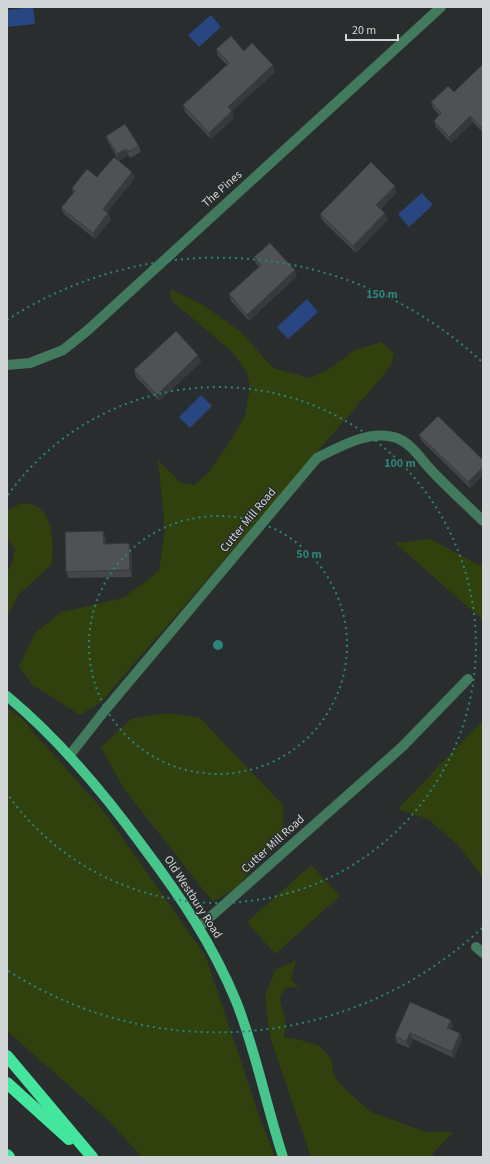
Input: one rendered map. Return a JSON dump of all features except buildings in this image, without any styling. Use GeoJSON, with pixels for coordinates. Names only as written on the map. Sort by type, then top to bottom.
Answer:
{"type":"FeatureCollection","features":[{"type":"Feature","properties":{"kind":"highway"},"geometry":{"type":"LineString","coordinates":[[7,1056],[92,1157]]}},
{"type":"Feature","properties":{"kind":"highway"},"geometry":{"type":"LineString","coordinates":[[7,1083],[87,1157]]}},
{"type":"Feature","properties":{"kind":"main road","name":"Old Westbury Road"},"geometry":{"type":"LineString","coordinates":[[7,696],[36,721],[69,756],[138,839],[199,927],[226,980],[242,1018],[252,1047],[283,1157]]}},
{"type":"Feature","properties":{"kind":"street","name":"The Pines"},"geometry":{"type":"LineString","coordinates":[[7,365],[30,364],[62,350],[88,330],[441,7]]}},
{"type":"Feature","properties":{"kind":"street","name":"Cutter Mill Road"},"geometry":{"type":"LineString","coordinates":[[69,756],[106,709],[317,458],[366,437],[386,436],[400,439],[411,447],[432,472],[483,521]]}},
{"type":"Feature","properties":{"kind":"street","name":"Cutter Mill Road"},"geometry":{"type":"LineString","coordinates":[[199,927],[402,747],[468,679]]}},
{"type":"Feature","properties":{"kind":"green space"},"geometry":{"type":"Polygon","coordinates":[[[170,289],[203,305],[241,332],[273,368],[310,378],[329,369],[355,350],[381,342],[394,352],[391,365],[381,378],[101,702],[80,715],[33,685],[19,667],[35,633],[61,612],[123,598],[159,571],[165,530],[158,460],[181,483],[194,485],[208,473],[227,446],[245,416],[250,388],[247,372],[231,351],[171,300],[170,289]]]}},
{"type":"Feature","properties":{"kind":"green space"},"geometry":{"type":"Polygon","coordinates":[[[21,503],[34,505],[46,516],[52,539],[52,564],[18,595],[7,617],[7,570],[11,566],[15,549],[7,538],[7,511],[21,503]]]}},
{"type":"Feature","properties":{"kind":"green space"},"geometry":{"type":"Polygon","coordinates":[[[430,539],[483,567],[483,620],[395,543],[430,539]]]}},
{"type":"Feature","properties":{"kind":"green space"},"geometry":{"type":"Polygon","coordinates":[[[7,708],[19,716],[102,809],[205,955],[259,1115],[275,1157],[142,1157],[107,1119],[7,1031],[7,708]]]}},
{"type":"Feature","properties":{"kind":"green space"},"geometry":{"type":"Polygon","coordinates":[[[167,713],[200,718],[283,805],[283,833],[236,888],[213,902],[124,789],[101,747],[131,719],[167,713]]]}},
{"type":"Feature","properties":{"kind":"green space"},"geometry":{"type":"Polygon","coordinates":[[[483,720],[483,878],[458,845],[428,819],[398,809],[483,720]]]}},
{"type":"Feature","properties":{"kind":"green space"},"geometry":{"type":"Polygon","coordinates":[[[311,865],[340,896],[275,954],[247,922],[311,865]]]}},
{"type":"Feature","properties":{"kind":"green space"},"geometry":{"type":"Polygon","coordinates":[[[296,960],[291,980],[299,988],[288,987],[281,995],[280,999],[285,1022],[284,1037],[320,1046],[331,1059],[334,1076],[348,1092],[371,1112],[426,1132],[453,1132],[433,1153],[432,1157],[311,1157],[270,1037],[265,996],[275,970],[296,960]]]}},
{"type":"Feature","properties":{"kind":"water"},"geometry":{"type":"Polygon","coordinates":[[[33,7],[35,24],[7,27],[7,10],[33,7]]]}},
{"type":"Feature","properties":{"kind":"water"},"geometry":{"type":"Polygon","coordinates":[[[211,15],[221,27],[199,47],[188,35],[211,15]]]}},
{"type":"Feature","properties":{"kind":"water"},"geometry":{"type":"Polygon","coordinates":[[[422,193],[433,205],[409,227],[398,214],[422,193]]]}},
{"type":"Feature","properties":{"kind":"water"},"geometry":{"type":"Polygon","coordinates":[[[307,299],[318,312],[288,339],[277,327],[307,299]]]}},
{"type":"Feature","properties":{"kind":"water"},"geometry":{"type":"Polygon","coordinates":[[[201,395],[212,406],[190,428],[179,417],[201,395]]]}}]}
